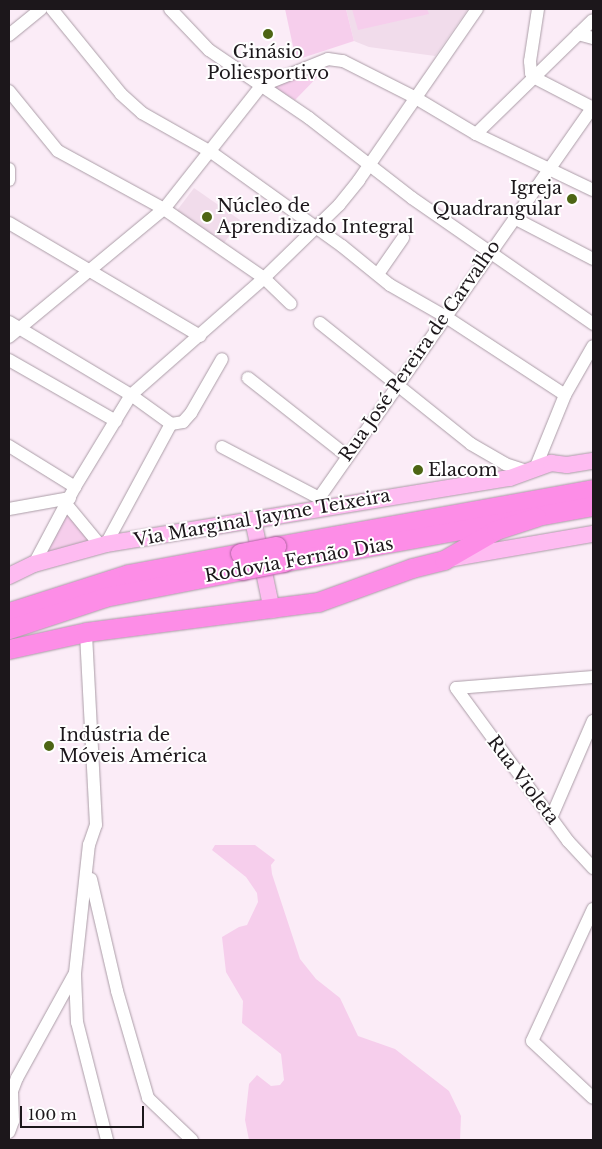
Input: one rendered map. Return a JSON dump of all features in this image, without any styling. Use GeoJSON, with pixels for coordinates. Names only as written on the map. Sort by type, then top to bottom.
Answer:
{"type":"FeatureCollection","features":[{"type":"Feature","properties":{"kind":"highway","name":"Rodovia Fernão Dias"},"geometry":{"type":"LineString","coordinates":[[9,612],[128,574],[242,561],[280,554],[593,488]]}},
{"type":"Feature","properties":{"kind":"highway","name":"Rodovia Fernão Dias"},"geometry":{"type":"LineString","coordinates":[[280,554],[593,506]]}},
{"type":"Feature","properties":{"kind":"highway"},"geometry":{"type":"LineString","coordinates":[[9,649],[86,632],[272,610],[318,602],[412,568],[444,560],[496,530],[536,516]]}},
{"type":"Feature","properties":{"kind":"highway","name":"Rodovia Fernão Dias"},"geometry":{"type":"LineString","coordinates":[[9,629],[105,597],[242,561]]}},
{"type":"Feature","properties":{"kind":"main road","name":"Via Marginal Jayme Teixeira"},"geometry":{"type":"LineString","coordinates":[[9,576],[34,564],[103,545],[528,472],[551,463],[568,465],[593,461]]}},
{"type":"Feature","properties":{"kind":"main road"},"geometry":{"type":"LineString","coordinates":[[253,520],[272,610]]}},
{"type":"Feature","properties":{"kind":"main road"},"geometry":{"type":"LineString","coordinates":[[444,560],[593,534]]}},
{"type":"Feature","properties":{"kind":"street"},"geometry":{"type":"LineString","coordinates":[[9,35],[40,9]]}},
{"type":"Feature","properties":{"kind":"street"},"geometry":{"type":"LineString","coordinates":[[52,9],[130,104],[154,122],[211,152],[315,226],[396,289],[446,317],[566,395]]}},
{"type":"Feature","properties":{"kind":"street"},"geometry":{"type":"LineString","coordinates":[[170,9],[210,50],[370,164],[490,253],[593,324]]}},
{"type":"Feature","properties":{"kind":"street"},"geometry":{"type":"LineString","coordinates":[[34,564],[131,395],[264,278],[315,226],[339,205],[370,164],[414,97],[477,9]]}},
{"type":"Feature","properties":{"kind":"street"},"geometry":{"type":"LineString","coordinates":[[538,9],[530,61],[535,78],[593,107]]}},
{"type":"Feature","properties":{"kind":"street"},"geometry":{"type":"LineString","coordinates":[[476,134],[593,20]]}},
{"type":"Feature","properties":{"kind":"street"},"geometry":{"type":"LineString","coordinates":[[578,34],[593,38]]}},
{"type":"Feature","properties":{"kind":"street"},"geometry":{"type":"LineString","coordinates":[[9,337],[14,325],[93,270],[164,209],[211,152],[261,86],[331,58],[343,61],[414,97],[476,134],[550,167],[593,190]]}},
{"type":"Feature","properties":{"kind":"street"},"geometry":{"type":"LineString","coordinates":[[9,91],[58,151],[164,209],[264,278],[292,304]]}},
{"type":"Feature","properties":{"kind":"street","name":"Rua José Pereira de Carvalho"},"geometry":{"type":"LineString","coordinates":[[222,447],[319,498],[346,455],[446,317],[593,107]]}},
{"type":"Feature","properties":{"kind":"street"},"geometry":{"type":"LineString","coordinates":[[9,170],[9,180]]}},
{"type":"Feature","properties":{"kind":"street"},"geometry":{"type":"LineString","coordinates":[[514,218],[593,259]]}},
{"type":"Feature","properties":{"kind":"street"},"geometry":{"type":"LineString","coordinates":[[9,222],[93,270],[200,336]]}},
{"type":"Feature","properties":{"kind":"street"},"geometry":{"type":"LineString","coordinates":[[378,274],[403,238]]}},
{"type":"Feature","properties":{"kind":"street"},"geometry":{"type":"LineString","coordinates":[[320,324],[395,386],[471,444],[505,464],[528,472],[566,395],[592,351]]}},
{"type":"Feature","properties":{"kind":"street"},"geometry":{"type":"LineString","coordinates":[[14,325],[131,395],[170,424],[183,422],[192,413],[222,359]]}},
{"type":"Feature","properties":{"kind":"street"},"geometry":{"type":"LineString","coordinates":[[9,360],[116,421]]}},
{"type":"Feature","properties":{"kind":"street"},"geometry":{"type":"LineString","coordinates":[[252,381],[346,455]]}},
{"type":"Feature","properties":{"kind":"street"},"geometry":{"type":"LineString","coordinates":[[9,446],[71,497],[103,545],[170,424]]}},
{"type":"Feature","properties":{"kind":"street"},"geometry":{"type":"LineString","coordinates":[[9,509],[71,497]]}},
{"type":"Feature","properties":{"kind":"street"},"geometry":{"type":"LineString","coordinates":[[86,632],[96,825],[89,845],[74,973],[77,1022],[107,1140]]}},
{"type":"Feature","properties":{"kind":"street","name":"Rua Violeta"},"geometry":{"type":"LineString","coordinates":[[590,678],[456,688],[581,858],[593,868]]}},
{"type":"Feature","properties":{"kind":"street"},"geometry":{"type":"LineString","coordinates":[[551,818],[593,721]]}},
{"type":"Feature","properties":{"kind":"street"},"geometry":{"type":"LineString","coordinates":[[88,864],[95,906],[148,1098],[192,1140]]}},
{"type":"Feature","properties":{"kind":"street"},"geometry":{"type":"LineString","coordinates":[[592,1095],[532,1041],[593,909]]}},
{"type":"Feature","properties":{"kind":"street"},"geometry":{"type":"LineString","coordinates":[[9,1132],[13,1121],[12,1091],[17,1078],[74,973]]}},
{"type":"Feature","properties":{"kind":"shaded area"},"geometry":{"type":"Polygon","coordinates":[[[285,9],[346,9],[354,41],[296,60],[285,9]]]}},
{"type":"Feature","properties":{"kind":"shaded area"},"geometry":{"type":"Polygon","coordinates":[[[346,9],[468,9],[435,56],[369,47],[354,41],[346,9]]]}},
{"type":"Feature","properties":{"kind":"shaded area"},"geometry":{"type":"Polygon","coordinates":[[[352,9],[427,9],[429,14],[358,30],[352,9]]]}},
{"type":"Feature","properties":{"kind":"shaded area"},"geometry":{"type":"Polygon","coordinates":[[[332,62],[295,100],[270,85],[332,62]]]}},
{"type":"Feature","properties":{"kind":"shaded area","name":"Núcleo de Aprendizado Integral"},"geometry":{"type":"Polygon","coordinates":[[[194,188],[240,220],[222,246],[175,213],[194,188]]]}},
{"type":"Feature","properties":{"kind":"shaded area"},"geometry":{"type":"Polygon","coordinates":[[[68,512],[92,541],[47,553],[68,512]]]}},
{"type":"Feature","properties":{"kind":"shaded area"},"geometry":{"type":"Polygon","coordinates":[[[215,845],[255,845],[275,860],[271,865],[272,874],[300,959],[316,979],[340,998],[358,1036],[395,1049],[449,1091],[461,1116],[460,1140],[249,1140],[245,1120],[249,1084],[257,1075],[271,1086],[280,1085],[284,1080],[281,1054],[242,1023],[243,1001],[226,972],[222,937],[239,927],[247,925],[258,902],[257,893],[246,877],[212,850],[215,845]]]}},
{"type":"Feature","properties":{"kind":"place","name":"Ginásio Poliesportivo"},"geometry":{"type":"Point","coordinates":[268,34]}},
{"type":"Feature","properties":{"kind":"place","name":"Igreja Quadrangular"},"geometry":{"type":"Point","coordinates":[572,199]}},
{"type":"Feature","properties":{"kind":"place","name":"Núcleo de Aprendizado Integral"},"geometry":{"type":"Point","coordinates":[207,217]}},
{"type":"Feature","properties":{"kind":"place","name":"Elacom"},"geometry":{"type":"Point","coordinates":[418,470]}},
{"type":"Feature","properties":{"kind":"place","name":"Indústria de Móveis América"},"geometry":{"type":"Point","coordinates":[49,746]}}]}
